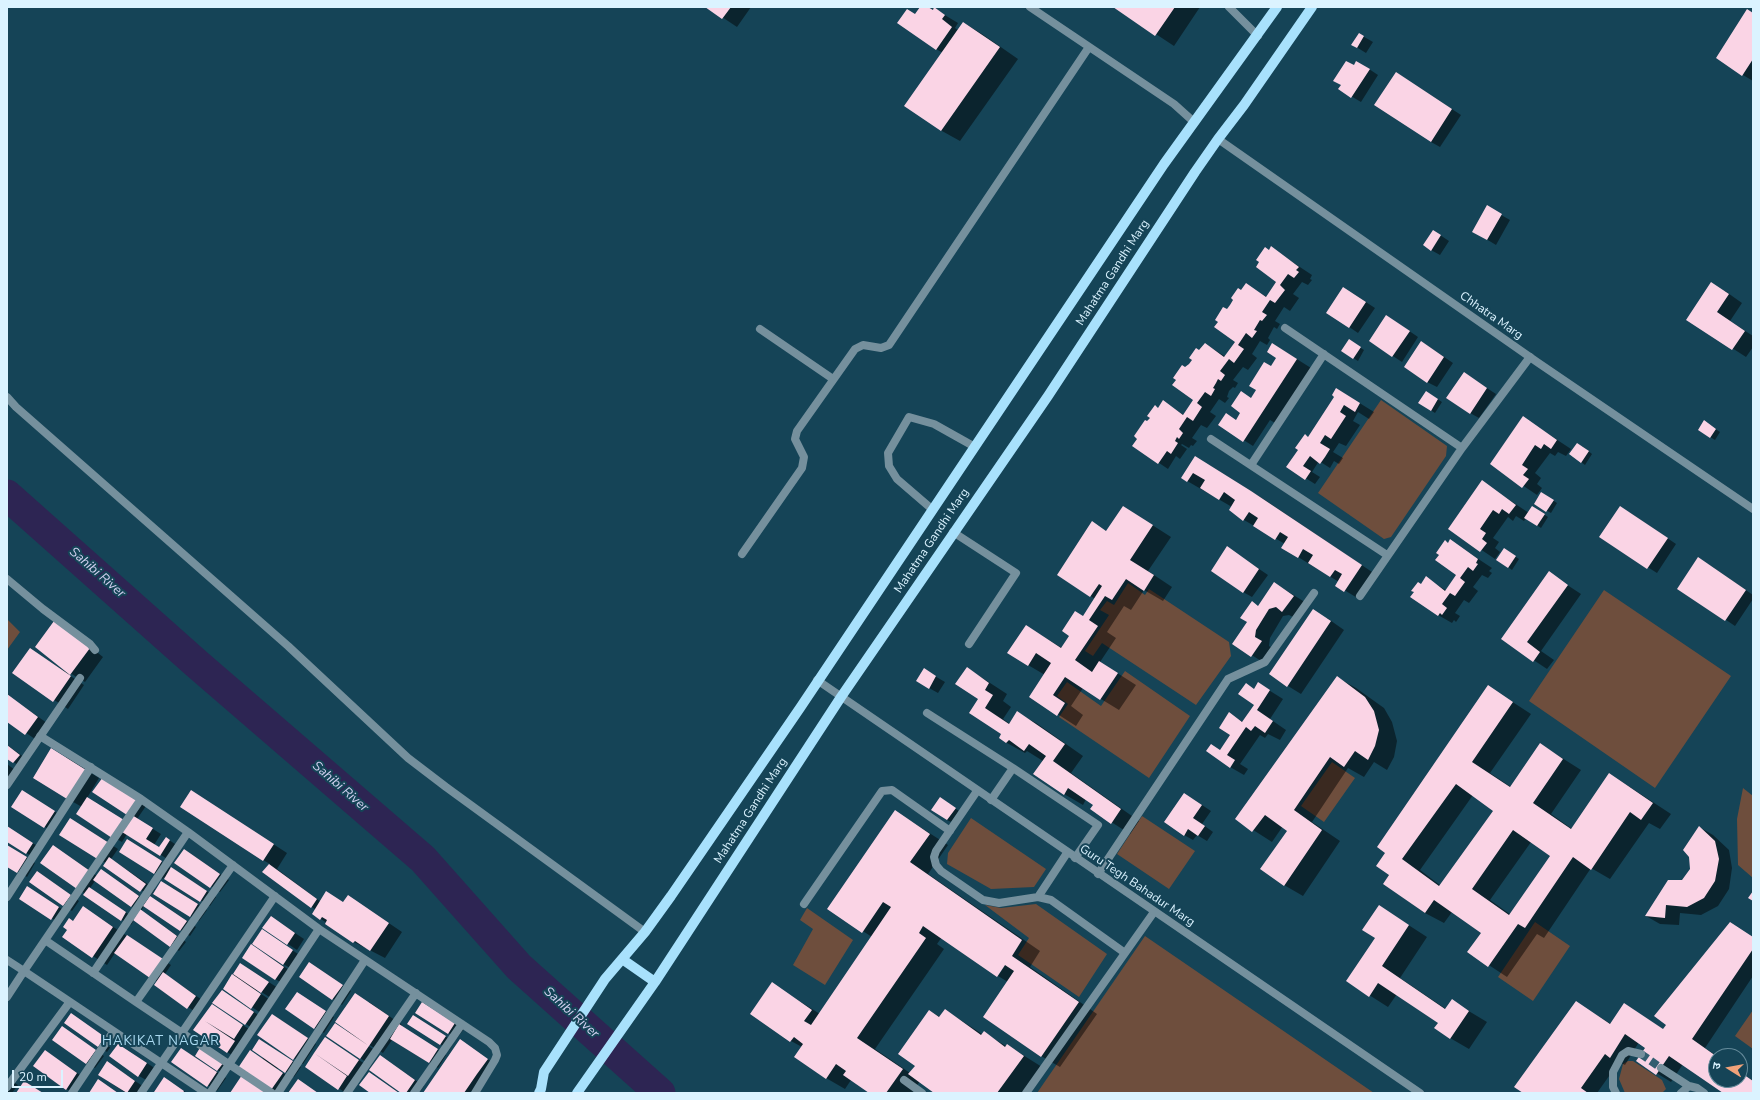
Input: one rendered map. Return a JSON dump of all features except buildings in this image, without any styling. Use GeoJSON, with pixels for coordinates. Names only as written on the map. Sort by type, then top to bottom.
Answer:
{"type":"FeatureCollection","features":[{"type":"Feature","properties":{"kind":"main road","name":"Mahatma Gandhi Marg"},"geometry":{"type":"LineString","coordinates":[[539,1093],[544,1072],[605,979],[645,932],[795,715],[817,680],[1194,122],[1258,36],[1277,7]]}},
{"type":"Feature","properties":{"kind":"main road","name":"Mahatma Gandhi Marg"},"geometry":{"type":"LineString","coordinates":[[578,1092],[655,982],[841,697],[953,532],[1048,396],[1218,139],[1244,105],[1312,7]]}},
{"type":"Feature","properties":{"kind":"main road"},"geometry":{"type":"LineString","coordinates":[[622,959],[655,982]]}},
{"type":"Feature","properties":{"kind":"street"},"geometry":{"type":"LineString","coordinates":[[1030,7],[1174,104],[1194,122]]}},
{"type":"Feature","properties":{"kind":"street"},"geometry":{"type":"LineString","coordinates":[[1229,7],[1258,36]]}},
{"type":"Feature","properties":{"kind":"street"},"geometry":{"type":"LineString","coordinates":[[742,554],[802,468],[804,457],[795,434],[858,346],[863,345],[881,348],[890,345],[1089,47]]}},
{"type":"Feature","properties":{"kind":"street","name":"Chhatra Marg"},"geometry":{"type":"LineString","coordinates":[[1218,139],[1530,357],[1753,510]]}},
{"type":"Feature","properties":{"kind":"street"},"geometry":{"type":"LineString","coordinates":[[1285,328],[1462,448]]}},
{"type":"Feature","properties":{"kind":"street"},"geometry":{"type":"LineString","coordinates":[[760,329],[833,379]]}},
{"type":"Feature","properties":{"kind":"street"},"geometry":{"type":"LineString","coordinates":[[1251,465],[1324,354]]}},
{"type":"Feature","properties":{"kind":"street"},"geometry":{"type":"LineString","coordinates":[[1360,596],[1462,448],[1530,357]]}},
{"type":"Feature","properties":{"kind":"street"},"geometry":{"type":"LineString","coordinates":[[7,397],[16,407],[288,646],[408,758],[645,932]]}},
{"type":"Feature","properties":{"kind":"street"},"geometry":{"type":"LineString","coordinates":[[933,510],[897,479],[889,466],[888,453],[909,418],[934,424],[975,447]]}},
{"type":"Feature","properties":{"kind":"street"},"geometry":{"type":"LineString","coordinates":[[1211,439],[1387,555]]}},
{"type":"Feature","properties":{"kind":"street"},"geometry":{"type":"LineString","coordinates":[[953,532],[1016,573],[969,644]]}},
{"type":"Feature","properties":{"kind":"street"},"geometry":{"type":"LineString","coordinates":[[7,579],[90,644],[95,650]]}},
{"type":"Feature","properties":{"kind":"street"},"geometry":{"type":"LineString","coordinates":[[1098,874],[1228,679],[1265,662],[1314,593]]}},
{"type":"Feature","properties":{"kind":"street"},"geometry":{"type":"LineString","coordinates":[[7,785],[80,678]]}},
{"type":"Feature","properties":{"kind":"street","name":"Guru Tegh Bahadur Marg"},"geometry":{"type":"LineString","coordinates":[[817,680],[1067,853],[1420,1093]]}},
{"type":"Feature","properties":{"kind":"street"},"geometry":{"type":"LineString","coordinates":[[927,713],[1098,825],[1075,858]]}},
{"type":"Feature","properties":{"kind":"street"},"geometry":{"type":"LineString","coordinates":[[40,736],[141,799],[319,929],[489,1042],[495,1048],[497,1054],[495,1060],[475,1093]]}},
{"type":"Feature","properties":{"kind":"street"},"geometry":{"type":"LineString","coordinates":[[7,897],[91,767]]}},
{"type":"Feature","properties":{"kind":"street"},"geometry":{"type":"LineString","coordinates":[[991,800],[1013,768]]}},
{"type":"Feature","properties":{"kind":"street"},"geometry":{"type":"LineString","coordinates":[[804,904],[882,791],[892,790],[950,831]]}},
{"type":"Feature","properties":{"kind":"street"},"geometry":{"type":"LineString","coordinates":[[977,790],[936,851],[934,857],[936,865],[940,871],[983,900],[999,903],[1038,897],[1051,900],[1125,953]]}},
{"type":"Feature","properties":{"kind":"street"},"geometry":{"type":"LineString","coordinates":[[7,997],[141,799]]}},
{"type":"Feature","properties":{"kind":"street"},"geometry":{"type":"LineString","coordinates":[[93,973],[188,832]]}},
{"type":"Feature","properties":{"kind":"street"},"geometry":{"type":"LineString","coordinates":[[1038,897],[1067,853]]}},
{"type":"Feature","properties":{"kind":"street"},"geometry":{"type":"LineString","coordinates":[[136,1002],[233,865]]}},
{"type":"Feature","properties":{"kind":"street"},"geometry":{"type":"LineString","coordinates":[[141,1093],[275,896]]}},
{"type":"Feature","properties":{"kind":"street"},"geometry":{"type":"LineString","coordinates":[[1026,1093],[1154,912]]}},
{"type":"Feature","properties":{"kind":"street"},"geometry":{"type":"LineString","coordinates":[[210,1093],[319,929]]}},
{"type":"Feature","properties":{"kind":"street"},"geometry":{"type":"LineString","coordinates":[[45,940],[272,1093]]}},
{"type":"Feature","properties":{"kind":"street"},"geometry":{"type":"LineString","coordinates":[[7,960],[69,1003],[206,1093]]}},
{"type":"Feature","properties":{"kind":"street"},"geometry":{"type":"LineString","coordinates":[[278,1093],[365,960]]}},
{"type":"Feature","properties":{"kind":"street"},"geometry":{"type":"LineString","coordinates":[[347,1093],[416,993]]}},
{"type":"Feature","properties":{"kind":"street"},"geometry":{"type":"LineString","coordinates":[[7,1088],[69,1003]]}},
{"type":"Feature","properties":{"kind":"street"},"geometry":{"type":"LineString","coordinates":[[414,1093],[462,1024]]}},
{"type":"Feature","properties":{"kind":"street"},"geometry":{"type":"LineString","coordinates":[[72,1093],[113,1032]]}},
{"type":"Feature","properties":{"kind":"street"},"geometry":{"type":"LineString","coordinates":[[1616,1093],[1613,1087],[1613,1072],[1622,1055],[1628,1051],[1641,1054]]}},
{"type":"Feature","properties":{"kind":"street"},"geometry":{"type":"LineString","coordinates":[[1661,1068],[1689,1086],[1697,1088],[1704,1093]]}},
{"type":"Feature","properties":{"kind":"street"},"geometry":{"type":"LineString","coordinates":[[904,1080],[922,1093]]}},
{"type":"Feature","properties":{"kind":"street"},"geometry":{"type":"LineString","coordinates":[[1681,1093],[1689,1086]]}},
{"type":"Feature","properties":{"kind":"shaded area"},"geometry":{"type":"Polygon","coordinates":[[[1381,400],[1447,446],[1446,456],[1391,537],[1384,539],[1318,493],[1381,400]]]}},
{"type":"Feature","properties":{"kind":"shaded area"},"geometry":{"type":"Polygon","coordinates":[[[1128,583],[1145,595],[1149,589],[1229,642],[1231,656],[1196,705],[1102,643],[1093,656],[1085,651],[1109,615],[1100,610],[1107,601],[1114,605],[1128,583]]]}},
{"type":"Feature","properties":{"kind":"shaded area"},"geometry":{"type":"Polygon","coordinates":[[[1604,590],[1731,676],[1655,788],[1529,701],[1604,590]]]}},
{"type":"Feature","properties":{"kind":"shaded area"},"geometry":{"type":"Polygon","coordinates":[[[7,619],[20,632],[7,650],[7,619]]]}},
{"type":"Feature","properties":{"kind":"shaded area"},"geometry":{"type":"Polygon","coordinates":[[[1125,671],[1190,716],[1149,778],[1059,717],[1068,704],[1057,696],[1067,682],[1101,706],[1125,671]]]}},
{"type":"Feature","properties":{"kind":"shaded area"},"geometry":{"type":"Polygon","coordinates":[[[1332,762],[1355,778],[1324,822],[1301,806],[1332,762]]]}},
{"type":"Feature","properties":{"kind":"shaded area"},"geometry":{"type":"Polygon","coordinates":[[[1743,788],[1753,796],[1753,878],[1738,865],[1737,819],[1743,788]]]}},
{"type":"Feature","properties":{"kind":"shaded area"},"geometry":{"type":"Polygon","coordinates":[[[1142,816],[1195,851],[1169,889],[1117,854],[1142,816]]]}},
{"type":"Feature","properties":{"kind":"shaded area"},"geometry":{"type":"Polygon","coordinates":[[[971,818],[1046,869],[1034,887],[991,889],[947,864],[948,853],[971,818]]]}},
{"type":"Feature","properties":{"kind":"shaded area"},"geometry":{"type":"Polygon","coordinates":[[[1036,904],[1107,954],[1079,997],[1018,955],[1029,938],[985,905],[1001,908],[1036,904]]]}},
{"type":"Feature","properties":{"kind":"shaded area"},"geometry":{"type":"Polygon","coordinates":[[[807,908],[853,940],[825,985],[793,965],[813,929],[800,920],[807,908]]]}},
{"type":"Feature","properties":{"kind":"shaded area"},"geometry":{"type":"Polygon","coordinates":[[[1535,922],[1570,946],[1533,1001],[1498,977],[1535,922]]]}},
{"type":"Feature","properties":{"kind":"shaded area"},"geometry":{"type":"Polygon","coordinates":[[[1145,936],[1374,1093],[1037,1093],[1145,936]]]}},
{"type":"Feature","properties":{"kind":"shaded area"},"geometry":{"type":"Polygon","coordinates":[[[1753,1010],[1753,1049],[1735,1036],[1753,1010]]]}},
{"type":"Feature","properties":{"kind":"shaded area"},"geometry":{"type":"Polygon","coordinates":[[[1628,1061],[1633,1061],[1662,1080],[1666,1089],[1662,1093],[1625,1093],[1619,1079],[1623,1064],[1628,1061]]]}},
{"type":"Feature","properties":{"kind":"waterway","name":"Sahibi River"},"geometry":{"type":"LineString","coordinates":[[7,495],[197,664],[423,859],[519,967],[660,1093]]}},
{"type":"Feature","properties":{"kind":"tunnel"},"geometry":{"type":"LineString","coordinates":[[1641,1054],[1661,1068]]}},
{"type":"Feature","properties":{"kind":"district","name":"HAKIKAT NAGAR"},"geometry":{"type":"Point","coordinates":[161,1042]}}]}
